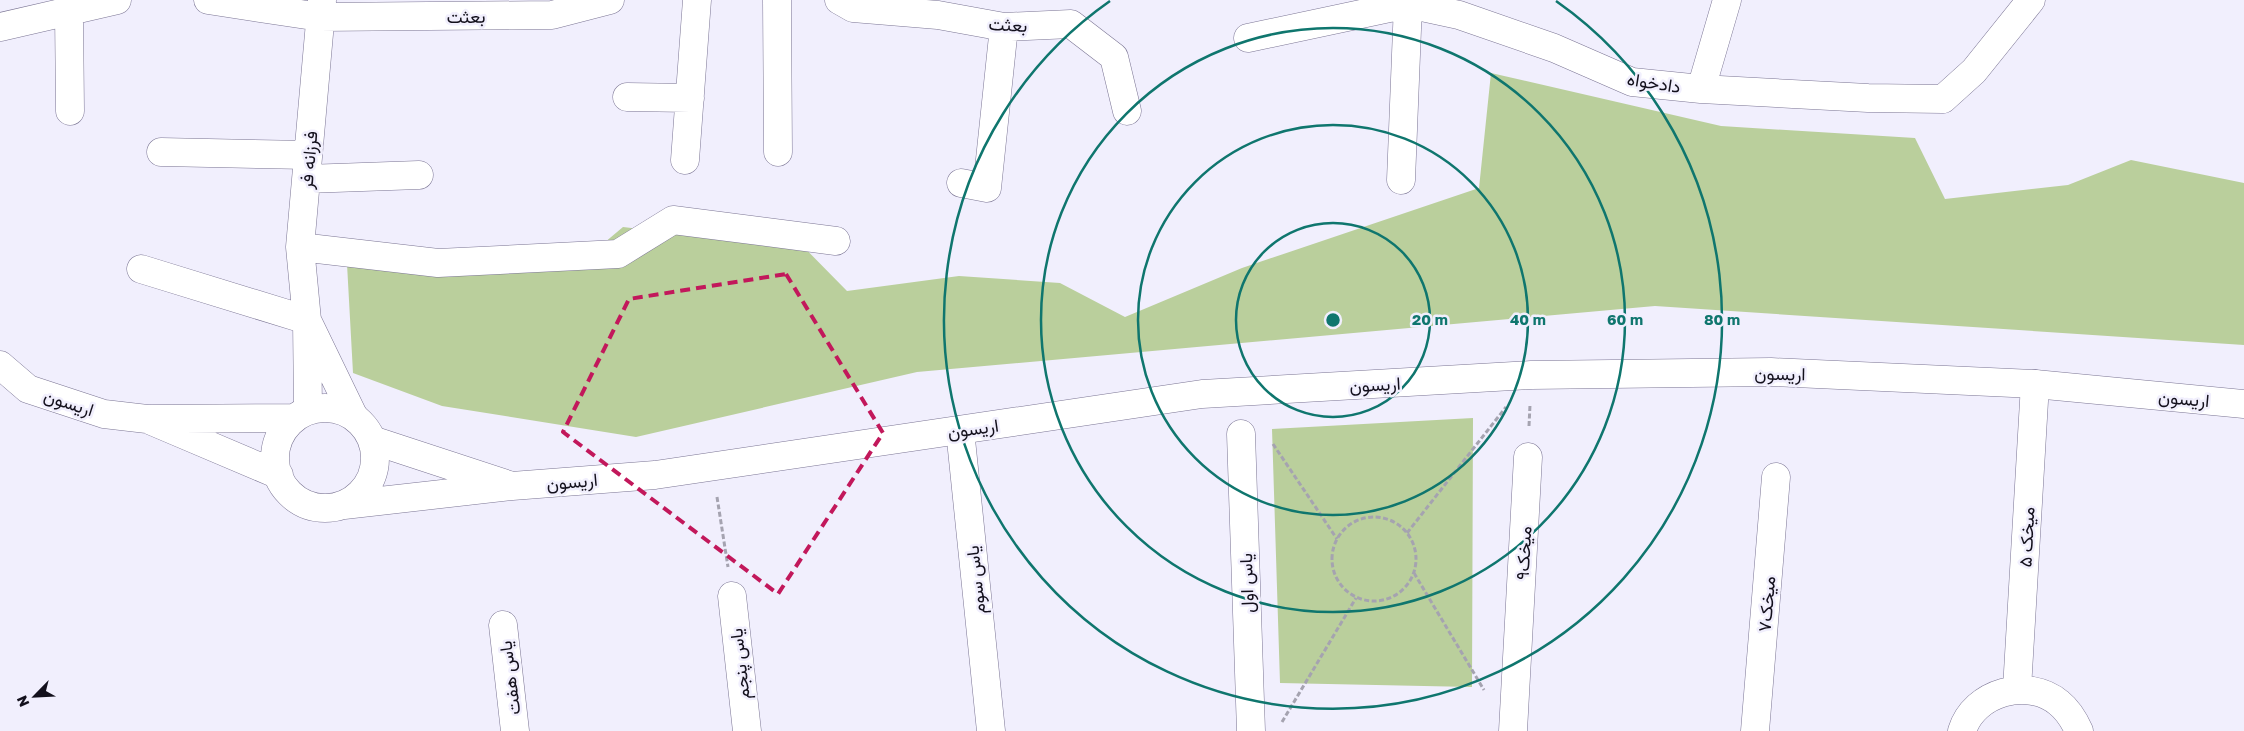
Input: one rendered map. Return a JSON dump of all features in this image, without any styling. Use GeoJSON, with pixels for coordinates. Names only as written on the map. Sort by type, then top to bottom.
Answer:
{"type":"FeatureCollection","features":[{"type":"Feature","properties":{"kind":"street"},"geometry":{"type":"LineString","coordinates":[[0,27],[49,10],[117,0]]}},
{"type":"Feature","properties":{"kind":"street","name":"بعثت"},"geometry":{"type":"LineString","coordinates":[[208,0],[321,9],[553,7],[610,0]]}},
{"type":"Feature","properties":{"kind":"street"},"geometry":{"type":"LineString","coordinates":[[685,160],[697,0]]}},
{"type":"Feature","properties":{"kind":"street"},"geometry":{"type":"LineString","coordinates":[[777,0],[778,152]]}},
{"type":"Feature","properties":{"kind":"street","name":"بعثت"},"geometry":{"type":"LineString","coordinates":[[839,0],[852,8],[939,7],[1004,27],[1071,24],[1114,57],[1127,112]]}},
{"type":"Feature","properties":{"kind":"street"},"geometry":{"type":"LineString","coordinates":[[1701,89],[1727,0]]}},
{"type":"Feature","properties":{"kind":"street","name":"دادخواه"},"geometry":{"type":"LineString","coordinates":[[1248,38],[1408,4],[1459,16],[1554,48],[1632,82],[1701,89],[1868,98],[1943,99],[1974,71],[2031,0]]}},
{"type":"Feature","properties":{"kind":"street"},"geometry":{"type":"LineString","coordinates":[[1401,180],[1408,4]]}},
{"type":"Feature","properties":{"kind":"street","name":"فرزانه فر"},"geometry":{"type":"LineString","coordinates":[[301,414],[306,320],[300,247],[321,9]]}},
{"type":"Feature","properties":{"kind":"street"},"geometry":{"type":"LineString","coordinates":[[49,10],[70,111]]}},
{"type":"Feature","properties":{"kind":"street"},"geometry":{"type":"LineString","coordinates":[[961,183],[987,188],[1004,27]]}},
{"type":"Feature","properties":{"kind":"street"},"geometry":{"type":"LineString","coordinates":[[626,97],[690,98]]}},
{"type":"Feature","properties":{"kind":"street"},"geometry":{"type":"LineString","coordinates":[[161,152],[307,167],[419,175]]}},
{"type":"Feature","properties":{"kind":"street"},"geometry":{"type":"LineString","coordinates":[[300,247],[438,263],[618,254],[673,220],[836,241]]}},
{"type":"Feature","properties":{"kind":"street"},"geometry":{"type":"LineString","coordinates":[[141,269],[306,320],[353,415],[364,426],[372,440],[376,455],[374,471],[368,485],[357,497],[344,505],[328,508],[313,506],[298,500],[286,489],[279,475],[276,460],[277,444],[283,430],[301,414]]}},
{"type":"Feature","properties":{"kind":"street","name":"اریسون"},"geometry":{"type":"LineString","coordinates":[[0,365],[28,389],[104,414],[147,419]]}},
{"type":"Feature","properties":{"kind":"street","name":"اریسون"},"geometry":{"type":"LineString","coordinates":[[344,505],[512,486],[655,475],[1202,394],[1531,375],[1771,372],[2035,384],[2244,404]]}},
{"type":"Feature","properties":{"kind":"street","name":"میخک ۵"},"geometry":{"type":"LineString","coordinates":[[2017,689],[2035,384]]}},
{"type":"Feature","properties":{"kind":"street"},"geometry":{"type":"LineString","coordinates":[[147,419],[301,414],[323,407],[353,415]]}},
{"type":"Feature","properties":{"kind":"street"},"geometry":{"type":"LineString","coordinates":[[147,419],[279,475]]}},
{"type":"Feature","properties":{"kind":"street","name":"یاس سوم"},"geometry":{"type":"LineString","coordinates":[[960,430],[991,731]]}},
{"type":"Feature","properties":{"kind":"street","name":"یاس اول"},"geometry":{"type":"LineString","coordinates":[[1241,434],[1250,731]]}},
{"type":"Feature","properties":{"kind":"street"},"geometry":{"type":"LineString","coordinates":[[372,440],[512,486]]}},
{"type":"Feature","properties":{"kind":"street","name":"میخک۹"},"geometry":{"type":"LineString","coordinates":[[1513,731],[1528,457]]}},
{"type":"Feature","properties":{"kind":"street","name":"میخک۷"},"geometry":{"type":"LineString","coordinates":[[1755,731],[1776,477]]}},
{"type":"Feature","properties":{"kind":"street","name":"یاس پنجم"},"geometry":{"type":"LineString","coordinates":[[732,596],[747,731]]}},
{"type":"Feature","properties":{"kind":"street","name":"یاس هفت"},"geometry":{"type":"LineString","coordinates":[[503,625],[515,731]]}},
{"type":"Feature","properties":{"kind":"street"},"geometry":{"type":"LineString","coordinates":[[1962,731],[1965,723],[1978,706],[1996,694],[2017,689],[2038,692],[2058,702],[2073,717],[2079,731]]}},
{"type":"Feature","properties":{"kind":"path"},"geometry":{"type":"LineString","coordinates":[[1528,457],[1531,375]]}},
{"type":"Feature","properties":{"kind":"path"},"geometry":{"type":"LineString","coordinates":[[1407,533],[1531,375]]}},
{"type":"Feature","properties":{"kind":"path"},"geometry":{"type":"LineString","coordinates":[[1271,441],[1337,539]]}},
{"type":"Feature","properties":{"kind":"path"},"geometry":{"type":"LineString","coordinates":[[713,466],[732,596]]}},
{"type":"Feature","properties":{"kind":"path"},"geometry":{"type":"LineString","coordinates":[[1370,517],[1384,518],[1396,524],[1407,533],[1414,545],[1416,559],[1414,573],[1407,585],[1397,595],[1370,602],[1356,598],[1341,584],[1332,566],[1332,552],[1337,539],[1345,528],[1357,521],[1370,517]]}},
{"type":"Feature","properties":{"kind":"path"},"geometry":{"type":"LineString","coordinates":[[1414,573],[1488,698]]}},
{"type":"Feature","properties":{"kind":"path"},"geometry":{"type":"LineString","coordinates":[[1282,723],[1356,598]]}},
{"type":"Feature","properties":{"kind":"highlighted area"},"geometry":{"type":"Polygon","coordinates":[[[786,274],[883,433],[778,594],[563,432],[629,299],[786,274]]]}},
{"type":"Feature","properties":{"kind":"green space"},"geometry":{"type":"Polygon","coordinates":[[[1491,73],[1721,126],[1915,138],[1945,199],[2068,185],[2131,160],[2244,183],[2244,345],[1655,306],[917,372],[636,437],[442,406],[353,373],[347,264],[579,264],[623,227],[690,235],[784,227],[847,291],[959,276],[1060,283],[1125,317],[1242,268],[1479,188],[1491,73]]]}},
{"type":"Feature","properties":{"kind":"green space"},"geometry":{"type":"Polygon","coordinates":[[[1473,418],[1472,687],[1280,683],[1272,429],[1473,418]]]}}]}
